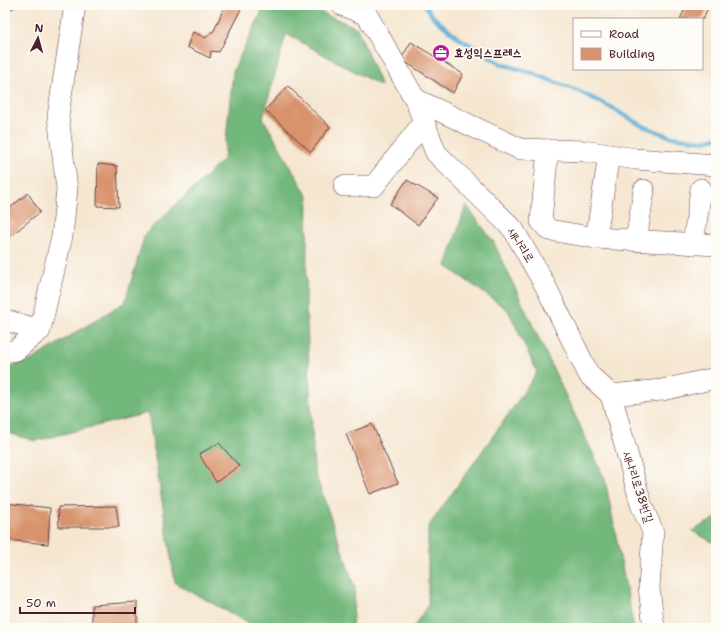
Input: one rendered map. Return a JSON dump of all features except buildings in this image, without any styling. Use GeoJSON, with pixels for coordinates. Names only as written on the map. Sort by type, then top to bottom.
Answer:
{"type":"FeatureCollection","features":[{"type":"Feature","properties":{"kind":"street"},"geometry":{"type":"LineString","coordinates":[[5,352],[16,350],[40,330],[62,236],[67,188],[58,116],[75,5]]}},
{"type":"Feature","properties":{"kind":"street","name":"새나리로"},"geometry":{"type":"LineString","coordinates":[[342,5],[367,15],[415,99],[436,153],[513,229],[545,285],[589,375],[611,395]]}},
{"type":"Feature","properties":{"kind":"street"},"geometry":{"type":"LineString","coordinates":[[415,99],[520,149],[584,151],[636,159],[716,165]]}},
{"type":"Feature","properties":{"kind":"street"},"geometry":{"type":"LineString","coordinates":[[344,186],[374,186],[424,122]]}},
{"type":"Feature","properties":{"kind":"street"},"geometry":{"type":"LineString","coordinates":[[548,150],[541,221],[548,230],[596,238],[716,245]]}},
{"type":"Feature","properties":{"kind":"street"},"geometry":{"type":"LineString","coordinates":[[596,238],[609,155]]}},
{"type":"Feature","properties":{"kind":"street"},"geometry":{"type":"LineString","coordinates":[[693,244],[701,189]]}},
{"type":"Feature","properties":{"kind":"street"},"geometry":{"type":"LineString","coordinates":[[636,241],[644,190]]}},
{"type":"Feature","properties":{"kind":"street"},"geometry":{"type":"LineString","coordinates":[[5,320],[40,330]]}},
{"type":"Feature","properties":{"kind":"street"},"geometry":{"type":"LineString","coordinates":[[611,395],[662,390],[716,378]]}},
{"type":"Feature","properties":{"kind":"street","name":"새나리로38번길"},"geometry":{"type":"LineString","coordinates":[[611,395],[641,504],[653,532],[649,588],[654,628]]}},
{"type":"Feature","properties":{"kind":"green space"},"geometry":{"type":"Polygon","coordinates":[[[265,5],[304,5],[357,28],[381,86],[286,34],[263,118],[308,197],[306,302],[314,470],[355,588],[352,628],[254,628],[254,626],[175,583],[148,413],[35,441],[5,432],[5,368],[30,361],[125,302],[145,234],[224,159],[233,71],[265,5]]]}},
{"type":"Feature","properties":{"kind":"green space"},"geometry":{"type":"Polygon","coordinates":[[[466,205],[493,241],[605,479],[634,628],[413,628],[428,605],[428,527],[537,372],[508,310],[446,266],[466,205]]]}},
{"type":"Feature","properties":{"kind":"green space"},"geometry":{"type":"Polygon","coordinates":[[[716,518],[716,544],[692,531],[716,518]]]}},
{"type":"Feature","properties":{"kind":"waterway"},"geometry":{"type":"LineString","coordinates":[[425,5],[433,17],[460,39],[501,64],[529,72],[578,91],[643,126],[671,137],[704,141],[716,138]]}},
{"type":"Feature","properties":{"kind":"place","name":"효성익스프레스"},"geometry":{"type":"Point","coordinates":[441,53]}}]}
